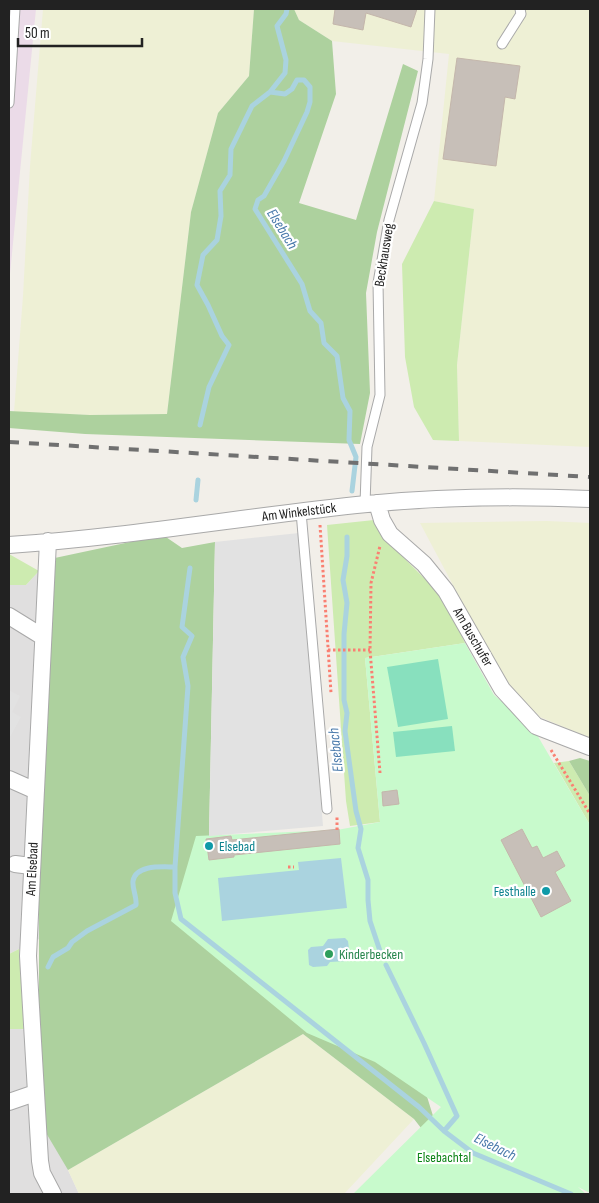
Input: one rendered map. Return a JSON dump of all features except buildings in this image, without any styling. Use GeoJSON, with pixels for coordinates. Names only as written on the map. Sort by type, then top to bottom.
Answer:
{"type":"FeatureCollection","features":[{"type":"Feature","properties":{"kind":"street","name":"Am Winkelstück"},"geometry":{"type":"LineString","coordinates":[[9,545],[371,504],[450,499],[556,497],[590,499]]}},
{"type":"Feature","properties":{"kind":"street","name":"Am Buschufer"},"geometry":{"type":"LineString","coordinates":[[371,504],[390,534],[424,564],[446,591],[502,689],[536,726],[590,747]]}},
{"type":"Feature","properties":{"kind":"street","name":"Am Elsebad"},"geometry":{"type":"LineString","coordinates":[[48,541],[36,791],[16,864],[28,956],[40,1161],[42,1173],[53,1194]]}},
{"type":"Feature","properties":{"kind":"street"},"geometry":{"type":"LineString","coordinates":[[9,616],[43,637]]}},
{"type":"Feature","properties":{"kind":"street"},"geometry":{"type":"LineString","coordinates":[[9,779],[36,791]]}},
{"type":"Feature","properties":{"kind":"street"},"geometry":{"type":"LineString","coordinates":[[9,1102],[35,1094]]}},
{"type":"Feature","properties":{"kind":"lane"},"geometry":{"type":"LineString","coordinates":[[9,103],[15,9]]}},
{"type":"Feature","properties":{"kind":"lane","name":"Beckhausweg"},"geometry":{"type":"LineString","coordinates":[[371,504],[367,447],[380,395],[378,283],[389,220],[422,103],[428,59],[430,9]]}},
{"type":"Feature","properties":{"kind":"lane"},"geometry":{"type":"LineString","coordinates":[[502,44],[521,14],[520,9]]}},
{"type":"Feature","properties":{"kind":"lane"},"geometry":{"type":"LineString","coordinates":[[301,512],[327,810]]}},
{"type":"Feature","properties":{"kind":"path"},"geometry":{"type":"LineString","coordinates":[[319,509],[332,699]]}},
{"type":"Feature","properties":{"kind":"path"},"geometry":{"type":"LineString","coordinates":[[380,773],[370,650],[371,583],[380,544],[390,534]]}},
{"type":"Feature","properties":{"kind":"path"},"geometry":{"type":"LineString","coordinates":[[328,650],[370,650]]}},
{"type":"Feature","properties":{"kind":"path"},"geometry":{"type":"LineString","coordinates":[[551,750],[590,814]]}},
{"type":"Feature","properties":{"kind":"path"},"geometry":{"type":"LineString","coordinates":[[337,813],[337,830]]}},
{"type":"Feature","properties":{"kind":"path"},"geometry":{"type":"LineString","coordinates":[[288,867],[294,867]]}},
{"type":"Feature","properties":{"kind":"shaded area"},"geometry":{"type":"Polygon","coordinates":[[[9,9],[36,9],[9,284],[9,9]]]}},
{"type":"Feature","properties":{"kind":"shaded area"},"geometry":{"type":"Polygon","coordinates":[[[299,533],[323,826],[209,836],[215,542],[299,533]]]}},
{"type":"Feature","properties":{"kind":"shaded area"},"geometry":{"type":"Polygon","coordinates":[[[50,559],[39,794],[39,939],[9,954],[9,585],[26,585],[50,559]]]}},
{"type":"Feature","properties":{"kind":"shaded area"},"geometry":{"type":"Polygon","coordinates":[[[9,690],[20,696],[12,712],[21,717],[9,739],[9,690]]]}},
{"type":"Feature","properties":{"kind":"shaded area"},"geometry":{"type":"Polygon","coordinates":[[[9,1029],[39,1031],[68,1170],[79,1194],[9,1194],[9,1029]]]}},
{"type":"Feature","properties":{"kind":"green space"},"geometry":{"type":"Polygon","coordinates":[[[43,9],[254,9],[249,76],[218,113],[191,212],[167,414],[90,415],[14,412],[30,166],[43,9]]]}},
{"type":"Feature","properties":{"kind":"green space"},"geometry":{"type":"Polygon","coordinates":[[[254,9],[294,9],[299,20],[332,41],[336,94],[299,203],[356,220],[403,64],[418,71],[377,232],[366,293],[370,393],[360,444],[85,434],[9,428],[9,411],[90,415],[167,414],[191,212],[218,113],[249,76],[254,9]]]}},
{"type":"Feature","properties":{"kind":"green space"},"geometry":{"type":"Polygon","coordinates":[[[294,9],[590,9],[590,447],[459,441],[457,365],[474,209],[434,201],[449,54],[332,41],[299,20],[294,9]]]}},
{"type":"Feature","properties":{"kind":"green space"},"geometry":{"type":"Polygon","coordinates":[[[434,201],[474,209],[457,365],[459,441],[433,440],[414,407],[405,357],[402,264],[434,201]]]}},
{"type":"Feature","properties":{"kind":"green space"},"geometry":{"type":"Polygon","coordinates":[[[374,520],[404,558],[443,597],[465,643],[365,658],[380,822],[350,826],[346,801],[327,525],[374,520]]]}},
{"type":"Feature","properties":{"kind":"green space"},"geometry":{"type":"Polygon","coordinates":[[[547,521],[590,523],[590,738],[540,717],[504,681],[420,523],[547,521]]]}},
{"type":"Feature","properties":{"kind":"green space","name":"Elsebachtal"},"geometry":{"type":"Polygon","coordinates":[[[163,535],[182,548],[215,542],[209,836],[411,1045],[447,1161],[414,1119],[303,1034],[68,1170],[39,1121],[39,794],[50,559],[163,535]]]}},
{"type":"Feature","properties":{"kind":"green space"},"geometry":{"type":"Polygon","coordinates":[[[9,554],[39,571],[26,585],[9,585],[9,554]]]}},
{"type":"Feature","properties":{"kind":"green space","name":"Elsebad"},"geometry":{"type":"Polygon","coordinates":[[[465,643],[494,695],[533,728],[590,825],[590,1193],[578,1187],[586,1194],[353,1194],[441,1107],[375,1062],[307,1033],[171,921],[196,836],[337,830],[380,822],[365,658],[465,643]]]}},
{"type":"Feature","properties":{"kind":"green space"},"geometry":{"type":"Polygon","coordinates":[[[438,659],[448,719],[398,727],[387,667],[438,659]]]}},
{"type":"Feature","properties":{"kind":"green space"},"geometry":{"type":"Polygon","coordinates":[[[452,726],[455,751],[396,757],[393,732],[452,726]]]}},
{"type":"Feature","properties":{"kind":"green space"},"geometry":{"type":"Polygon","coordinates":[[[580,758],[590,761],[590,796],[569,761],[580,758]]]}},
{"type":"Feature","properties":{"kind":"green space"},"geometry":{"type":"Polygon","coordinates":[[[569,761],[590,796],[590,825],[554,763],[569,761]]]}},
{"type":"Feature","properties":{"kind":"green space"},"geometry":{"type":"Polygon","coordinates":[[[19,949],[24,1029],[9,1029],[9,954],[19,949]]]}},
{"type":"Feature","properties":{"kind":"green space"},"geometry":{"type":"Polygon","coordinates":[[[303,1034],[414,1119],[344,1194],[79,1194],[68,1170],[303,1034]]]}},
{"type":"Feature","properties":{"kind":"water"},"geometry":{"type":"Polygon","coordinates":[[[341,858],[347,908],[222,921],[218,878],[299,870],[298,862],[341,858]]]}},
{"type":"Feature","properties":{"kind":"water","name":"Kinderbecken"},"geometry":{"type":"Polygon","coordinates":[[[345,938],[348,941],[350,957],[347,961],[330,962],[327,966],[313,967],[309,965],[308,950],[311,947],[323,946],[328,939],[345,938]]]}},
{"type":"Feature","properties":{"kind":"waterway","name":"Elsebach"},"geometry":{"type":"LineString","coordinates":[[287,9],[286,14],[277,26],[286,60],[285,73],[270,92],[285,94],[292,89],[297,80],[304,80],[310,87],[310,102],[284,161],[264,196],[258,200],[255,209],[302,284],[310,311],[321,323],[324,343],[337,356],[343,398],[350,411],[349,440],[356,457],[352,491]]}},
{"type":"Feature","properties":{"kind":"waterway"},"geometry":{"type":"LineString","coordinates":[[200,425],[209,387],[229,345],[222,336],[197,285],[203,255],[217,240],[221,216],[220,191],[230,175],[231,149],[252,106],[270,92]]}},
{"type":"Feature","properties":{"kind":"waterway"},"geometry":{"type":"LineString","coordinates":[[196,500],[198,480]]}},
{"type":"Feature","properties":{"kind":"waterway","name":"Elsebach"},"geometry":{"type":"LineString","coordinates":[[347,537],[347,556],[343,580],[347,603],[344,634],[344,700],[347,713],[345,731],[356,811],[361,829],[358,848],[368,880],[370,921],[382,957]]}},
{"type":"Feature","properties":{"kind":"waterway"},"geometry":{"type":"LineString","coordinates":[[190,568],[182,627],[192,636],[183,657],[188,686],[175,867],[175,893],[181,919],[419,1107],[444,1131],[473,1153],[571,1194]]}},
{"type":"Feature","properties":{"kind":"waterway"},"geometry":{"type":"LineString","coordinates":[[48,967],[53,957],[68,948],[72,942],[87,931],[136,905],[133,881],[139,872],[144,869],[157,867],[175,867]]}},
{"type":"Feature","properties":{"kind":"waterway","name":"Elsebach"},"geometry":{"type":"LineString","coordinates":[[386,965],[457,1116],[444,1131]]}},
{"type":"Feature","properties":{"kind":"railway"},"geometry":{"type":"LineString","coordinates":[[9,442],[590,477]]}},
{"type":"Feature","properties":{"kind":"place","name":"Elsebad"},"geometry":{"type":"Point","coordinates":[209,846]}},
{"type":"Feature","properties":{"kind":"place","name":"Festhalle"},"geometry":{"type":"Point","coordinates":[546,891]}},
{"type":"Feature","properties":{"kind":"place","name":"Kinderbecken"},"geometry":{"type":"Point","coordinates":[329,954]}}]}
